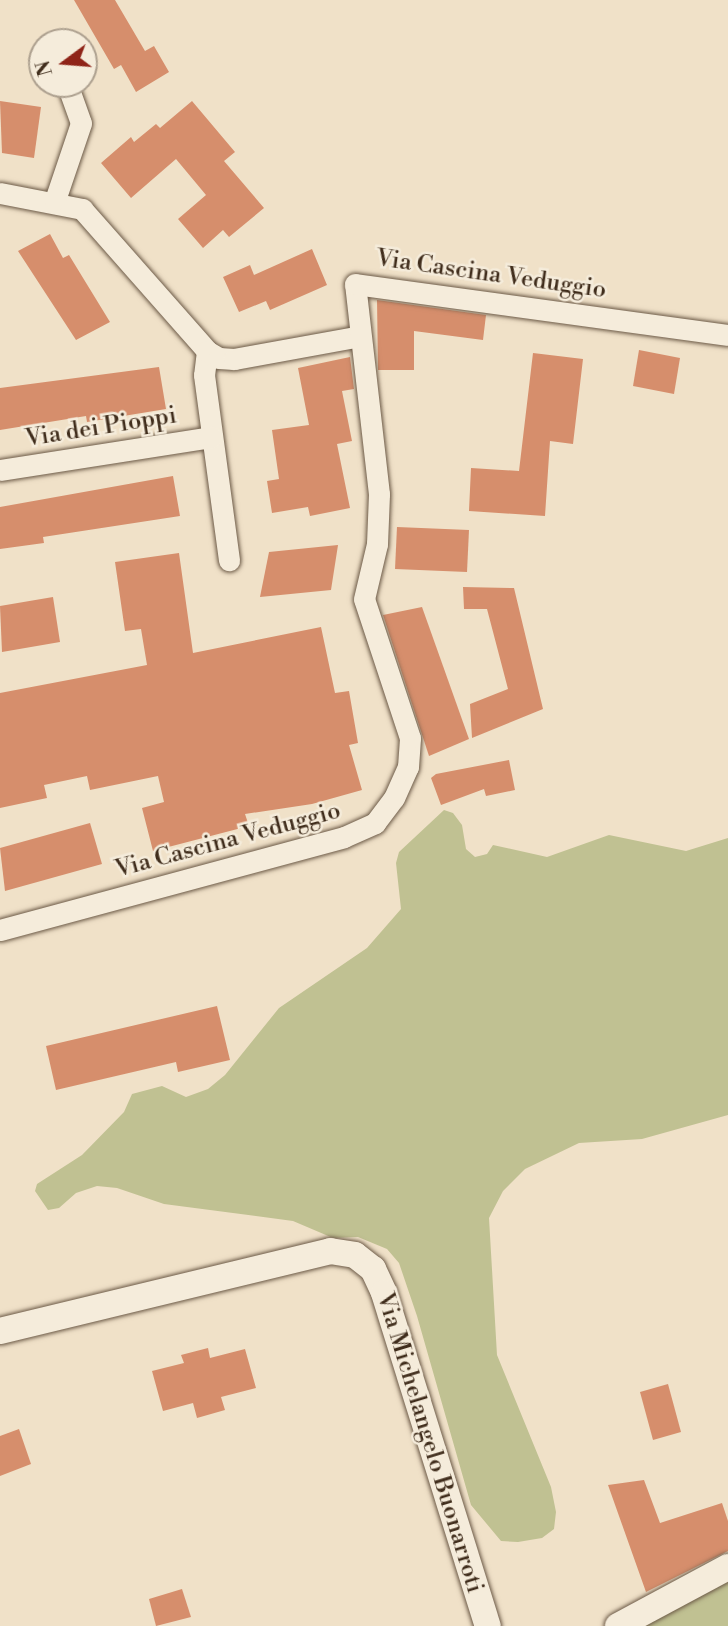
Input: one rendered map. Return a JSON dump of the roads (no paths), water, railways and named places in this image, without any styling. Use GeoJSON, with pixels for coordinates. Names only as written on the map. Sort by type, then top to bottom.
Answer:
{"type":"FeatureCollection","features":[{"type":"Feature","properties":{"kind":"street"},"geometry":{"type":"LineString","coordinates":[[55,200],[81,123],[72,98]]}},
{"type":"Feature","properties":{"kind":"street"},"geometry":{"type":"LineString","coordinates":[[0,193],[55,200],[82,209],[108,234],[207,351],[219,358],[234,359],[360,336]]}},
{"type":"Feature","properties":{"kind":"street","name":"Via Cascina Veduggio"},"geometry":{"type":"LineString","coordinates":[[0,930],[344,837],[375,823],[385,813],[408,767],[410,738],[364,599],[377,544],[379,494],[355,284],[728,335]]}},
{"type":"Feature","properties":{"kind":"street","name":"Via dei Pioppi"},"geometry":{"type":"LineString","coordinates":[[207,351],[204,375],[229,561]]}},
{"type":"Feature","properties":{"kind":"street","name":"Via dei Pioppi"},"geometry":{"type":"LineString","coordinates":[[0,470],[211,438]]}},
{"type":"Feature","properties":{"kind":"street","name":"Via Michelangelo Buonarroti"},"geometry":{"type":"LineString","coordinates":[[0,1331],[330,1251],[355,1255],[373,1269],[384,1293],[488,1626]]}},
{"type":"Feature","properties":{"kind":"street"},"geometry":{"type":"LineString","coordinates":[[618,1626],[728,1567]]}}]}
